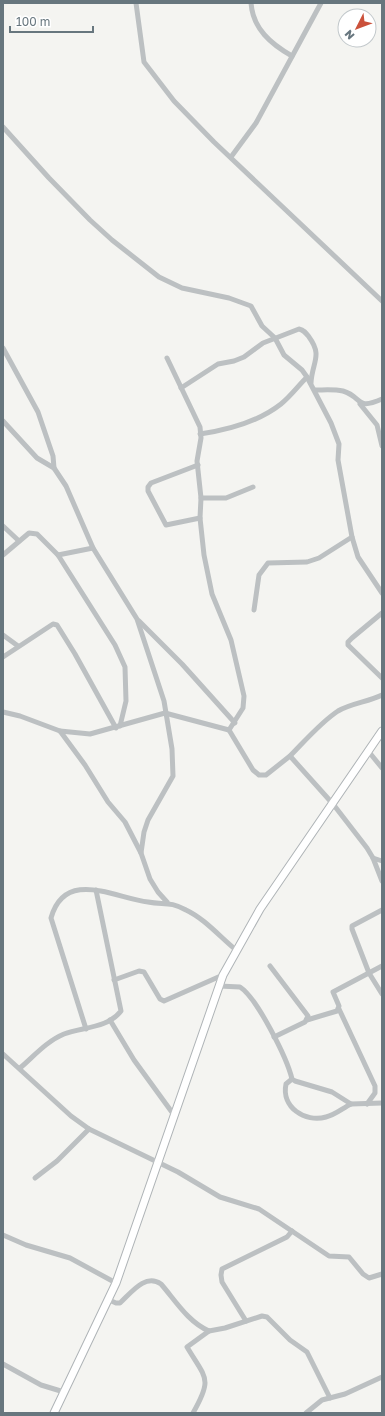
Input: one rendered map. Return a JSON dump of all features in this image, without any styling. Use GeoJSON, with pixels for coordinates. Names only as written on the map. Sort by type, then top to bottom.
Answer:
{"type":"FeatureCollection","features":[{"type":"Feature","properties":{"kind":"street"},"geometry":{"type":"LineString","coordinates":[[136,3],[144,62],[174,101],[214,142],[382,301]]}},
{"type":"Feature","properties":{"kind":"street"},"geometry":{"type":"LineString","coordinates":[[251,3],[258,28],[268,41],[292,56]]}},
{"type":"Feature","properties":{"kind":"street"},"geometry":{"type":"LineString","coordinates":[[231,157],[256,123],[320,3]]}},
{"type":"Feature","properties":{"kind":"street"},"geometry":{"type":"LineString","coordinates":[[3,127],[49,178],[90,220],[112,240],[159,277],[182,288],[229,298],[251,306],[262,326],[275,338],[284,355],[302,370],[315,390],[339,444],[338,460],[352,537],[358,556],[382,593]]}},
{"type":"Feature","properties":{"kind":"street"},"geometry":{"type":"LineString","coordinates":[[181,388],[213,366],[244,357],[263,343],[275,338],[280,338],[299,329],[306,332],[317,351],[311,383]]}},
{"type":"Feature","properties":{"kind":"street"},"geometry":{"type":"LineString","coordinates":[[4,351],[38,412],[53,456],[54,468]]}},
{"type":"Feature","properties":{"kind":"street"},"geometry":{"type":"LineString","coordinates":[[167,358],[200,427],[198,465],[201,498],[200,518],[204,555],[212,594],[231,640],[244,696],[243,708],[235,723],[229,730]]}},
{"type":"Feature","properties":{"kind":"street"},"geometry":{"type":"LineString","coordinates":[[200,434],[227,430],[262,416],[281,404],[307,377]]}},
{"type":"Feature","properties":{"kind":"street"},"geometry":{"type":"LineString","coordinates":[[315,390],[345,392],[360,404],[377,425],[382,446]]}},
{"type":"Feature","properties":{"kind":"street"},"geometry":{"type":"LineString","coordinates":[[360,404],[370,404],[382,399]]}},
{"type":"Feature","properties":{"kind":"street"},"geometry":{"type":"LineString","coordinates":[[3,421],[37,458],[54,468],[66,486],[93,548],[137,619],[157,677],[172,749],[173,776],[148,820],[144,832],[141,853]]}},
{"type":"Feature","properties":{"kind":"street"},"geometry":{"type":"LineString","coordinates":[[198,465],[151,483],[148,487],[148,491],[166,525],[200,518]]}},
{"type":"Feature","properties":{"kind":"street"},"geometry":{"type":"LineString","coordinates":[[201,498],[226,498],[253,487]]}},
{"type":"Feature","properties":{"kind":"street"},"geometry":{"type":"LineString","coordinates":[[3,526],[19,541]]}},
{"type":"Feature","properties":{"kind":"street"},"geometry":{"type":"LineString","coordinates":[[3,555],[29,533],[37,534],[58,555],[115,646],[125,666],[126,701],[118,727]]}},
{"type":"Feature","properties":{"kind":"street"},"geometry":{"type":"LineString","coordinates":[[254,610],[258,575],[268,563],[307,562],[319,558],[352,537]]}},
{"type":"Feature","properties":{"kind":"street"},"geometry":{"type":"LineString","coordinates":[[58,555],[93,548]]}},
{"type":"Feature","properties":{"kind":"street"},"geometry":{"type":"LineString","coordinates":[[382,613],[348,642],[351,649],[382,678]]}},
{"type":"Feature","properties":{"kind":"street"},"geometry":{"type":"LineString","coordinates":[[137,619],[182,664],[235,723]]}},
{"type":"Feature","properties":{"kind":"street"},"geometry":{"type":"LineString","coordinates":[[3,657],[53,624],[57,625],[76,654],[118,727]]}},
{"type":"Feature","properties":{"kind":"street"},"geometry":{"type":"LineString","coordinates":[[3,635],[18,646]]}},
{"type":"Feature","properties":{"kind":"street"},"geometry":{"type":"LineString","coordinates":[[3,712],[20,716],[60,731],[90,734],[165,713],[229,730],[253,770],[259,775],[266,775],[290,756],[337,712],[356,703],[382,695]]}},
{"type":"Feature","properties":{"kind":"street"},"geometry":{"type":"LineString","coordinates":[[60,731],[108,802],[125,822],[141,853],[150,879],[158,892],[168,902]]}},
{"type":"Feature","properties":{"kind":"street"},"geometry":{"type":"LineString","coordinates":[[54,1413],[116,1283],[223,975],[260,909],[382,731]]}},
{"type":"Feature","properties":{"kind":"street"},"geometry":{"type":"LineString","coordinates":[[369,752],[382,768]]}},
{"type":"Feature","properties":{"kind":"street"},"geometry":{"type":"LineString","coordinates":[[290,756],[333,804],[373,858],[382,881]]}},
{"type":"Feature","properties":{"kind":"street"},"geometry":{"type":"LineString","coordinates":[[373,858],[382,862]]}},
{"type":"Feature","properties":{"kind":"street"},"geometry":{"type":"LineString","coordinates":[[86,1029],[51,918],[58,901],[67,894],[76,891],[96,890],[149,902],[168,902],[188,910],[236,950]]}},
{"type":"Feature","properties":{"kind":"street"},"geometry":{"type":"LineString","coordinates":[[20,1068],[56,1038],[110,1020],[121,1011],[96,890]]}},
{"type":"Feature","properties":{"kind":"street"},"geometry":{"type":"LineString","coordinates":[[382,910],[352,926],[369,973],[382,994]]}},
{"type":"Feature","properties":{"kind":"street"},"geometry":{"type":"LineString","coordinates":[[270,966],[306,1013],[307,1020]]}},
{"type":"Feature","properties":{"kind":"street"},"geometry":{"type":"LineString","coordinates":[[366,1104],[375,1093],[375,1086],[339,1009],[334,992],[382,966]]}},
{"type":"Feature","properties":{"kind":"street"},"geometry":{"type":"LineString","coordinates":[[114,980],[139,972],[144,972],[160,999],[164,1001],[223,975]]}},
{"type":"Feature","properties":{"kind":"street"},"geometry":{"type":"LineString","coordinates":[[219,986],[235,985],[244,989],[255,1002],[274,1037],[292,1079],[304,1085],[332,1092],[351,1104]]}},
{"type":"Feature","properties":{"kind":"street"},"geometry":{"type":"LineString","coordinates":[[274,1037],[307,1020],[339,1009]]}},
{"type":"Feature","properties":{"kind":"street"},"geometry":{"type":"LineString","coordinates":[[110,1020],[134,1060],[174,1115]]}},
{"type":"Feature","properties":{"kind":"street"},"geometry":{"type":"LineString","coordinates":[[3,1054],[71,1116],[89,1129],[157,1163],[183,1174],[220,1197],[231,1198],[259,1209],[329,1256],[349,1258],[363,1274],[369,1278],[382,1274]]}},
{"type":"Feature","properties":{"kind":"street"},"geometry":{"type":"LineString","coordinates":[[292,1079],[286,1084],[285,1097],[296,1112],[304,1116],[316,1119],[325,1118],[351,1104],[382,1103]]}},
{"type":"Feature","properties":{"kind":"street"},"geometry":{"type":"LineString","coordinates":[[35,1178],[57,1161],[89,1129]]}},
{"type":"Feature","properties":{"kind":"street"},"geometry":{"type":"LineString","coordinates":[[246,1321],[222,1282],[220,1275],[222,1269],[287,1237],[292,1231]]}},
{"type":"Feature","properties":{"kind":"street"},"geometry":{"type":"LineString","coordinates":[[3,1235],[26,1245],[70,1258],[116,1283]]}},
{"type":"Feature","properties":{"kind":"street"},"geometry":{"type":"LineString","coordinates":[[109,1300],[116,1304],[120,1303],[141,1284],[147,1281],[156,1281],[161,1284],[186,1314],[209,1331]]}},
{"type":"Feature","properties":{"kind":"street"},"geometry":{"type":"LineString","coordinates":[[194,1413],[207,1385],[205,1377],[187,1347],[209,1331],[267,1317],[294,1343],[307,1352],[330,1398]]}},
{"type":"Feature","properties":{"kind":"street"},"geometry":{"type":"LineString","coordinates":[[3,1364],[41,1385],[64,1392]]}},
{"type":"Feature","properties":{"kind":"street"},"geometry":{"type":"LineString","coordinates":[[306,1413],[313,1405],[345,1394],[382,1377]]}}]}
